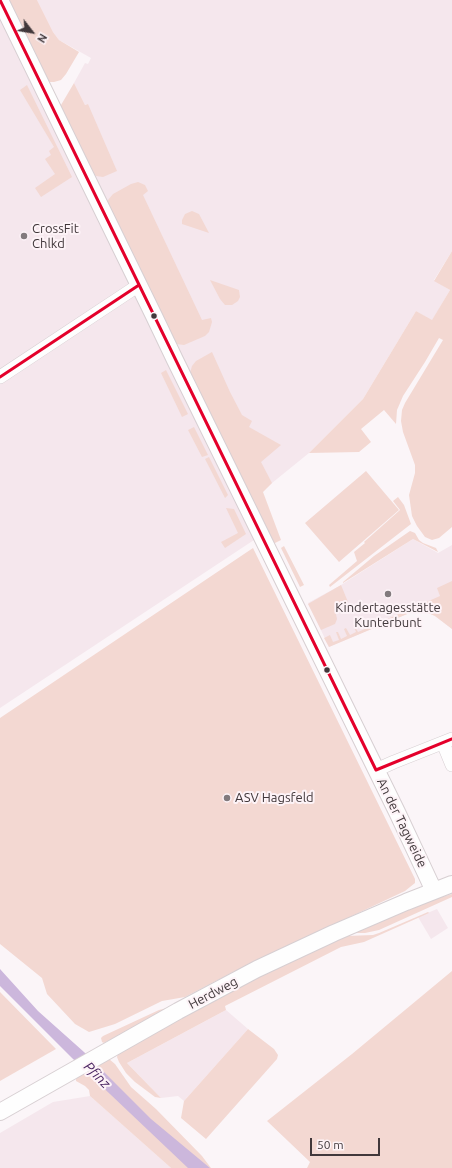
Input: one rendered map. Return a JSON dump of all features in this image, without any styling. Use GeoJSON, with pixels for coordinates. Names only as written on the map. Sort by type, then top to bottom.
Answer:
{"type":"FeatureCollection","features":[{"type":"Feature","properties":{"kind":"main road","name":"An der Tagweide"},"geometry":{"type":"LineString","coordinates":[[0,0],[174,360],[434,891]]}},
{"type":"Feature","properties":{"kind":"main road","name":"Herdweg"},"geometry":{"type":"LineString","coordinates":[[0,1112],[178,1011],[257,969],[334,933],[452,884]]}},
{"type":"Feature","properties":{"kind":"street"},"geometry":{"type":"LineString","coordinates":[[0,377],[139,285]]}},
{"type":"Feature","properties":{"kind":"street"},"geometry":{"type":"LineString","coordinates":[[376,770],[447,741],[452,765]]}},
{"type":"Feature","properties":{"kind":"shaded area"},"geometry":{"type":"Polygon","coordinates":[[[5,0],[37,0],[53,32],[59,40],[79,52],[61,80],[50,82],[44,78],[5,0]]]}},
{"type":"Feature","properties":{"kind":"shaded area"},"geometry":{"type":"Polygon","coordinates":[[[37,0],[452,0],[452,251],[434,280],[450,290],[432,321],[416,311],[363,399],[309,453],[263,491],[257,538],[0,708],[0,12],[63,142],[88,104],[85,105],[74,83],[85,63],[88,64],[91,58],[59,40],[53,32],[37,0]]]}},
{"type":"Feature","properties":{"kind":"shaded area"},"geometry":{"type":"Polygon","coordinates":[[[74,83],[85,105],[88,104],[117,171],[103,177],[90,173],[60,111],[61,105],[74,83]]]}},
{"type":"Feature","properties":{"kind":"shaded area"},"geometry":{"type":"Polygon","coordinates":[[[27,85],[72,177],[41,197],[35,188],[55,174],[45,159],[51,155],[49,151],[54,147],[20,90],[27,85]]]}},
{"type":"Feature","properties":{"kind":"shaded area"},"geometry":{"type":"Polygon","coordinates":[[[138,182],[145,185],[148,191],[143,195],[202,320],[211,318],[212,322],[209,332],[205,336],[184,345],[176,344],[106,206],[108,200],[113,194],[131,184],[138,182]]]}},
{"type":"Feature","properties":{"kind":"shaded area"},"geometry":{"type":"Polygon","coordinates":[[[192,211],[199,214],[209,233],[182,224],[185,214],[192,211]]]}},
{"type":"Feature","properties":{"kind":"shaded area"},"geometry":{"type":"Polygon","coordinates":[[[452,251],[452,527],[439,538],[432,540],[425,537],[412,516],[409,495],[415,473],[415,465],[403,432],[401,421],[402,410],[405,403],[443,340],[439,338],[403,396],[397,410],[396,424],[384,410],[361,429],[371,442],[359,452],[309,453],[363,399],[416,311],[432,320],[450,290],[434,281],[452,251]]]}},
{"type":"Feature","properties":{"kind":"shaded area"},"geometry":{"type":"Polygon","coordinates":[[[210,280],[239,290],[240,297],[238,301],[232,305],[225,305],[220,299],[210,280]]]}},
{"type":"Feature","properties":{"kind":"shaded area"},"geometry":{"type":"Polygon","coordinates":[[[212,352],[242,415],[252,421],[249,427],[281,445],[261,462],[272,483],[263,492],[281,540],[273,544],[189,376],[192,366],[196,361],[212,352]]]}},
{"type":"Feature","properties":{"kind":"shaded area"},"geometry":{"type":"Polygon","coordinates":[[[166,370],[188,414],[182,417],[161,373],[166,370]]]}},
{"type":"Feature","properties":{"kind":"shaded area"},"geometry":{"type":"Polygon","coordinates":[[[194,427],[208,455],[202,457],[188,430],[194,427]]]}},
{"type":"Feature","properties":{"kind":"shaded area"},"geometry":{"type":"Polygon","coordinates":[[[209,457],[228,495],[225,498],[205,459],[209,457]]]}},
{"type":"Feature","properties":{"kind":"shaded area"},"geometry":{"type":"Polygon","coordinates":[[[366,471],[399,510],[339,562],[305,523],[366,471]]]}},
{"type":"Feature","properties":{"kind":"shaded area"},"geometry":{"type":"Polygon","coordinates":[[[398,497],[404,505],[411,524],[330,587],[329,585],[357,561],[354,552],[400,510],[393,501],[398,497]]]}},
{"type":"Feature","properties":{"kind":"shaded area"},"geometry":{"type":"Polygon","coordinates":[[[226,508],[234,509],[246,534],[225,548],[221,542],[238,533],[226,508]]]}},
{"type":"Feature","properties":{"kind":"shaded area"},"geometry":{"type":"Polygon","coordinates":[[[410,531],[415,533],[419,540],[423,543],[436,548],[438,552],[413,539],[343,583],[374,556],[410,531]]]}},
{"type":"Feature","properties":{"kind":"shaded area","name":"Kindertagesstätte Kunterbunt"},"geometry":{"type":"Polygon","coordinates":[[[413,539],[438,553],[452,545],[452,629],[435,616],[419,609],[329,647],[308,603],[341,585],[413,539]]]}},
{"type":"Feature","properties":{"kind":"shaded area"},"geometry":{"type":"Polygon","coordinates":[[[284,546],[304,585],[300,587],[281,548],[284,546]]]}},
{"type":"Feature","properties":{"kind":"shaded area","name":"ASV Hagsfeld"},"geometry":{"type":"Polygon","coordinates":[[[253,548],[415,879],[415,883],[405,891],[233,972],[185,997],[162,1001],[115,1024],[89,1032],[75,1024],[47,994],[42,978],[0,944],[0,718],[253,548]]]}},
{"type":"Feature","properties":{"kind":"shaded area"},"geometry":{"type":"Polygon","coordinates":[[[452,581],[452,629],[435,616],[419,609],[329,647],[324,638],[330,635],[333,642],[339,640],[336,632],[338,632],[341,639],[347,636],[344,629],[346,628],[350,635],[356,632],[353,625],[358,632],[440,596],[437,588],[452,581]]]}},
{"type":"Feature","properties":{"kind":"shaded area"},"geometry":{"type":"Polygon","coordinates":[[[341,585],[348,602],[342,604],[338,609],[335,624],[321,630],[308,604],[341,585]]]}},
{"type":"Feature","properties":{"kind":"shaded area"},"geometry":{"type":"Polygon","coordinates":[[[452,894],[452,897],[379,930],[365,933],[352,933],[426,902],[452,894]]]}},
{"type":"Feature","properties":{"kind":"shaded area"},"geometry":{"type":"Polygon","coordinates":[[[437,909],[448,928],[431,939],[418,917],[437,909]]]}},
{"type":"Feature","properties":{"kind":"shaded area"},"geometry":{"type":"Polygon","coordinates":[[[428,912],[429,913],[364,942],[341,947],[225,1006],[226,1010],[127,1063],[161,1098],[155,1097],[135,1082],[126,1073],[119,1062],[117,1057],[118,1053],[284,963],[341,937],[373,935],[428,912]]]}},
{"type":"Feature","properties":{"kind":"shaded area"},"geometry":{"type":"Polygon","coordinates":[[[452,971],[452,1168],[307,1168],[310,1162],[267,1121],[352,1054],[452,971]]]}},
{"type":"Feature","properties":{"kind":"shaded area"},"geometry":{"type":"Polygon","coordinates":[[[0,992],[56,1049],[0,1081],[0,992]]]}},
{"type":"Feature","properties":{"kind":"shaded area"},"geometry":{"type":"Polygon","coordinates":[[[167,1008],[166,1010],[104,1043],[102,1042],[101,1038],[103,1036],[159,1010],[167,1008]]]}},
{"type":"Feature","properties":{"kind":"shaded area"},"geometry":{"type":"Polygon","coordinates":[[[226,1010],[248,1029],[184,1101],[178,1096],[161,1098],[127,1063],[226,1010]]]}},
{"type":"Feature","properties":{"kind":"shaded area"},"geometry":{"type":"Polygon","coordinates":[[[248,1029],[274,1049],[278,1055],[277,1059],[206,1139],[181,1118],[184,1101],[248,1029]]]}},
{"type":"Feature","properties":{"kind":"shaded area"},"geometry":{"type":"Polygon","coordinates":[[[109,1059],[115,1064],[131,1087],[156,1109],[202,1156],[211,1168],[171,1168],[90,1096],[89,1090],[85,1086],[76,1081],[79,1076],[109,1059]]]}},
{"type":"Feature","properties":{"kind":"shaded area"},"geometry":{"type":"Polygon","coordinates":[[[90,1096],[171,1168],[0,1168],[0,1133],[53,1102],[90,1096]]]}},
{"type":"Feature","properties":{"kind":"water","name":"Pfinz"},"geometry":{"type":"Polygon","coordinates":[[[0,969],[38,1011],[84,1052],[151,1119],[210,1168],[188,1168],[72,1058],[0,986],[0,969]]]}},
{"type":"Feature","properties":{"kind":"transit line"},"geometry":{"type":"LineString","coordinates":[[0,0],[376,770]]}},
{"type":"Feature","properties":{"kind":"transit line"},"geometry":{"type":"LineString","coordinates":[[0,377],[139,285]]}},
{"type":"Feature","properties":{"kind":"transit line"},"geometry":{"type":"LineString","coordinates":[[376,770],[452,739]]}},
{"type":"Feature","properties":{"kind":"place","name":"CrossFit Chlkd"},"geometry":{"type":"Point","coordinates":[24,236]}},
{"type":"Feature","properties":{"kind":"place","name":"Kindertagesstätte Kunterbunt"},"geometry":{"type":"Point","coordinates":[388,594]}},
{"type":"Feature","properties":{"kind":"place","name":"ASV Hagsfeld"},"geometry":{"type":"Point","coordinates":[227,798]}}]}
